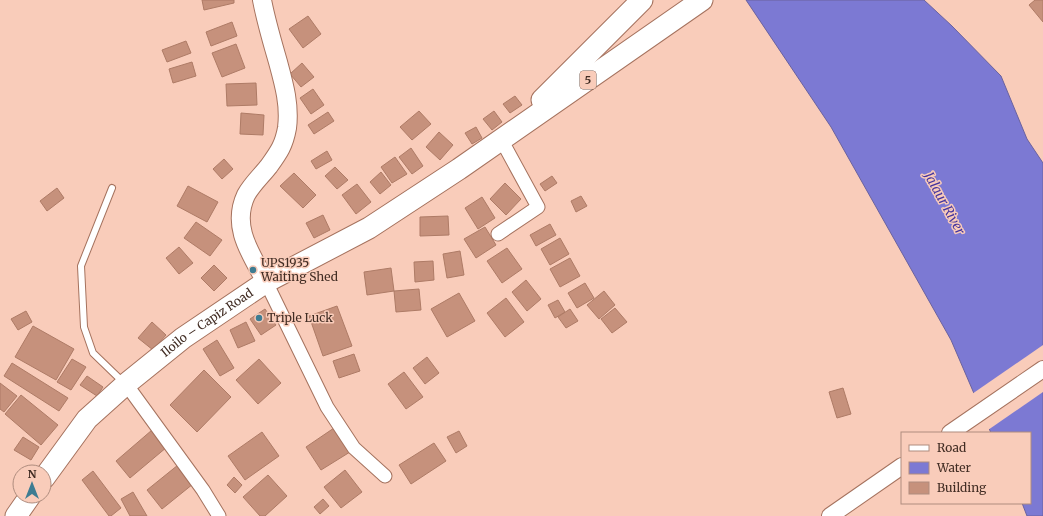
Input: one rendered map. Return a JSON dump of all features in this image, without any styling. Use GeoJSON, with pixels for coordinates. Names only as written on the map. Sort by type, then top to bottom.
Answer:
{"type":"FeatureCollection","features":[{"type":"Feature","properties":{"kind":"highway","name":"5"},"geometry":{"type":"LineString","coordinates":[[502,141],[642,0]]}},
{"type":"Feature","properties":{"kind":"highway","name":"5"},"geometry":{"type":"LineString","coordinates":[[502,141],[702,0]]}},
{"type":"Feature","properties":{"kind":"highway","name":"Iloilo – Capiz Road"},"geometry":{"type":"LineString","coordinates":[[52,467],[87,419],[126,384],[183,338],[266,282],[368,228],[502,141]]}},
{"type":"Feature","properties":{"kind":"highway"},"geometry":{"type":"LineString","coordinates":[[16,516],[24,504]]}},
{"type":"Feature","properties":{"kind":"main road"},"geometry":{"type":"LineString","coordinates":[[262,0],[284,84],[288,106],[287,127],[284,144],[247,194],[240,213],[240,226],[245,243],[266,282]]}},
{"type":"Feature","properties":{"kind":"street"},"geometry":{"type":"LineString","coordinates":[[498,234],[538,207],[502,141]]}},
{"type":"Feature","properties":{"kind":"street"},"geometry":{"type":"LineString","coordinates":[[266,282],[327,407],[354,448],[385,476]]}},
{"type":"Feature","properties":{"kind":"street"},"geometry":{"type":"LineString","coordinates":[[951,432],[1043,369]]}},
{"type":"Feature","properties":{"kind":"street"},"geometry":{"type":"LineString","coordinates":[[126,384],[203,490],[219,516]]}},
{"type":"Feature","properties":{"kind":"street"},"geometry":{"type":"LineString","coordinates":[[830,516],[901,467]]}},
{"type":"Feature","properties":{"kind":"lane"},"geometry":{"type":"LineString","coordinates":[[112,188],[81,266],[84,326],[93,353],[126,384]]}},
{"type":"Feature","properties":{"kind":"water","name":"Jalaur River"},"geometry":{"type":"Polygon","coordinates":[[[746,0],[924,0],[1001,76],[1027,139],[1043,163],[1043,516],[1027,516],[1022,504],[1031,504],[1031,432],[991,432],[951,340],[831,127],[746,0]]]}},
{"type":"Feature","properties":{"kind":"pier"},"geometry":{"type":"Polygon","coordinates":[[[1043,345],[1043,392],[988,430],[972,394],[1043,345]]]}},
{"type":"Feature","properties":{"kind":"building"},"geometry":{"type":"Polygon","coordinates":[[[202,0],[234,0],[234,3],[204,10],[202,0]]]}},
{"type":"Feature","properties":{"kind":"building"},"geometry":{"type":"Polygon","coordinates":[[[1035,0],[1043,0],[1043,22],[1029,5],[1035,0]]]}},
{"type":"Feature","properties":{"kind":"building"},"geometry":{"type":"Polygon","coordinates":[[[308,16],[321,34],[303,48],[289,29],[308,16]]]}},
{"type":"Feature","properties":{"kind":"building"},"geometry":{"type":"Polygon","coordinates":[[[232,22],[237,36],[211,46],[206,32],[232,22]]]}},
{"type":"Feature","properties":{"kind":"building"},"geometry":{"type":"Polygon","coordinates":[[[186,41],[191,53],[167,62],[162,50],[186,41]]]}},
{"type":"Feature","properties":{"kind":"building"},"geometry":{"type":"Polygon","coordinates":[[[236,44],[245,68],[222,77],[212,53],[236,44]]]}},
{"type":"Feature","properties":{"kind":"building"},"geometry":{"type":"Polygon","coordinates":[[[192,62],[196,76],[173,83],[169,69],[192,62]]]}},
{"type":"Feature","properties":{"kind":"building"},"geometry":{"type":"Polygon","coordinates":[[[302,63],[314,77],[301,87],[290,74],[302,63]]]}},
{"type":"Feature","properties":{"kind":"building"},"geometry":{"type":"Polygon","coordinates":[[[256,83],[257,105],[227,106],[226,84],[256,83]]]}},
{"type":"Feature","properties":{"kind":"building"},"geometry":{"type":"Polygon","coordinates":[[[313,89],[324,105],[311,114],[300,98],[313,89]]]}},
{"type":"Feature","properties":{"kind":"building"},"geometry":{"type":"Polygon","coordinates":[[[515,96],[522,105],[510,113],[503,104],[515,96]]]}},
{"type":"Feature","properties":{"kind":"building"},"geometry":{"type":"Polygon","coordinates":[[[419,111],[431,124],[412,140],[400,127],[419,111]]]}},
{"type":"Feature","properties":{"kind":"building"},"geometry":{"type":"Polygon","coordinates":[[[494,111],[502,122],[492,130],[483,119],[494,111]]]}},
{"type":"Feature","properties":{"kind":"building"},"geometry":{"type":"Polygon","coordinates":[[[328,112],[334,121],[314,134],[308,125],[328,112]]]}},
{"type":"Feature","properties":{"kind":"building"},"geometry":{"type":"Polygon","coordinates":[[[241,113],[264,115],[263,135],[240,134],[241,113]]]}},
{"type":"Feature","properties":{"kind":"building"},"geometry":{"type":"Polygon","coordinates":[[[476,127],[482,138],[472,144],[465,133],[476,127]]]}},
{"type":"Feature","properties":{"kind":"building"},"geometry":{"type":"Polygon","coordinates":[[[439,132],[453,145],[440,160],[426,147],[439,132]]]}},
{"type":"Feature","properties":{"kind":"building"},"geometry":{"type":"Polygon","coordinates":[[[411,148],[423,166],[412,174],[399,157],[411,148]]]}},
{"type":"Feature","properties":{"kind":"building"},"geometry":{"type":"Polygon","coordinates":[[[327,151],[332,160],[316,169],[311,161],[327,151]]]}},
{"type":"Feature","properties":{"kind":"building"},"geometry":{"type":"Polygon","coordinates":[[[395,157],[407,174],[392,183],[381,167],[395,157]]]}},
{"type":"Feature","properties":{"kind":"building"},"geometry":{"type":"Polygon","coordinates":[[[224,159],[233,169],[222,179],[213,169],[224,159]]]}},
{"type":"Feature","properties":{"kind":"building"},"geometry":{"type":"Polygon","coordinates":[[[335,167],[348,180],[337,189],[325,176],[335,167]]]}},
{"type":"Feature","properties":{"kind":"building"},"geometry":{"type":"Polygon","coordinates":[[[381,172],[391,185],[380,194],[370,182],[381,172]]]}},
{"type":"Feature","properties":{"kind":"building"},"geometry":{"type":"Polygon","coordinates":[[[294,173],[316,195],[303,208],[280,186],[294,173]]]}},
{"type":"Feature","properties":{"kind":"building"},"geometry":{"type":"Polygon","coordinates":[[[552,176],[557,183],[545,191],[540,184],[552,176]]]}},
{"type":"Feature","properties":{"kind":"building"},"geometry":{"type":"Polygon","coordinates":[[[505,183],[521,199],[506,215],[490,199],[505,183]]]}},
{"type":"Feature","properties":{"kind":"building"},"geometry":{"type":"Polygon","coordinates":[[[357,184],[371,202],[356,214],[342,195],[357,184]]]}},
{"type":"Feature","properties":{"kind":"building"},"geometry":{"type":"Polygon","coordinates":[[[188,186],[218,202],[207,222],[177,206],[188,186]]]}},
{"type":"Feature","properties":{"kind":"building"},"geometry":{"type":"Polygon","coordinates":[[[57,188],[64,198],[47,211],[40,201],[57,188]]]}},
{"type":"Feature","properties":{"kind":"building"},"geometry":{"type":"Polygon","coordinates":[[[581,196],[587,206],[576,212],[571,201],[581,196]]]}},
{"type":"Feature","properties":{"kind":"building"},"geometry":{"type":"Polygon","coordinates":[[[482,197],[495,218],[478,229],[465,208],[482,197]]]}},
{"type":"Feature","properties":{"kind":"building"},"geometry":{"type":"Polygon","coordinates":[[[323,215],[330,230],[314,238],[306,223],[323,215]]]}},
{"type":"Feature","properties":{"kind":"building"},"geometry":{"type":"Polygon","coordinates":[[[448,216],[449,235],[420,236],[420,217],[448,216]]]}},
{"type":"Feature","properties":{"kind":"building"},"geometry":{"type":"Polygon","coordinates":[[[196,222],[222,240],[210,256],[184,238],[196,222]]]}},
{"type":"Feature","properties":{"kind":"building"},"geometry":{"type":"Polygon","coordinates":[[[550,224],[556,235],[536,246],[530,235],[550,224]]]}},
{"type":"Feature","properties":{"kind":"building"},"geometry":{"type":"Polygon","coordinates":[[[485,227],[496,245],[476,258],[464,239],[485,227]]]}},
{"type":"Feature","properties":{"kind":"building"},"geometry":{"type":"Polygon","coordinates":[[[560,238],[569,254],[550,265],[541,249],[560,238]]]}},
{"type":"Feature","properties":{"kind":"building"},"geometry":{"type":"Polygon","coordinates":[[[179,247],[193,263],[179,274],[166,258],[179,247]]]}},
{"type":"Feature","properties":{"kind":"building"},"geometry":{"type":"Polygon","coordinates":[[[507,248],[522,269],[502,283],[487,261],[507,248]]]}},
{"type":"Feature","properties":{"kind":"building"},"geometry":{"type":"Polygon","coordinates":[[[460,251],[464,275],[447,278],[443,254],[460,251]]]}},
{"type":"Feature","properties":{"kind":"building"},"geometry":{"type":"Polygon","coordinates":[[[570,258],[580,276],[560,287],[550,269],[570,258]]]}},
{"type":"Feature","properties":{"kind":"building"},"geometry":{"type":"Polygon","coordinates":[[[433,261],[434,280],[415,282],[414,262],[433,261]]]}},
{"type":"Feature","properties":{"kind":"building"},"geometry":{"type":"Polygon","coordinates":[[[214,265],[227,278],[214,291],[201,278],[214,265]]]}},
{"type":"Feature","properties":{"kind":"building"},"geometry":{"type":"Polygon","coordinates":[[[391,268],[394,291],[367,295],[364,272],[391,268]]]}},
{"type":"Feature","properties":{"kind":"building"},"geometry":{"type":"Polygon","coordinates":[[[526,280],[541,299],[527,311],[512,292],[526,280]]]}},
{"type":"Feature","properties":{"kind":"building"},"geometry":{"type":"Polygon","coordinates":[[[585,283],[594,298],[577,308],[568,293],[585,283]]]}},
{"type":"Feature","properties":{"kind":"building"},"geometry":{"type":"Polygon","coordinates":[[[419,289],[421,310],[396,312],[394,291],[419,289]]]}},
{"type":"Feature","properties":{"kind":"building"},"geometry":{"type":"Polygon","coordinates":[[[604,291],[615,305],[599,319],[587,305],[604,291]]]}},
{"type":"Feature","properties":{"kind":"building"},"geometry":{"type":"Polygon","coordinates":[[[459,293],[475,321],[447,337],[431,309],[459,293]]]}},
{"type":"Feature","properties":{"kind":"building"},"geometry":{"type":"Polygon","coordinates":[[[506,298],[524,322],[505,337],[487,313],[506,298]]]}},
{"type":"Feature","properties":{"kind":"building"},"geometry":{"type":"Polygon","coordinates":[[[558,300],[565,312],[555,318],[548,305],[558,300]]]}},
{"type":"Feature","properties":{"kind":"building"},"geometry":{"type":"Polygon","coordinates":[[[337,306],[352,346],[323,356],[309,316],[337,306]]]}},
{"type":"Feature","properties":{"kind":"building"},"geometry":{"type":"Polygon","coordinates":[[[615,308],[627,322],[612,333],[601,319],[615,308]]]}},
{"type":"Feature","properties":{"kind":"building"},"geometry":{"type":"Polygon","coordinates":[[[265,309],[276,325],[261,335],[250,319],[265,309]]]}},
{"type":"Feature","properties":{"kind":"building"},"geometry":{"type":"Polygon","coordinates":[[[570,309],[578,321],[566,328],[558,317],[570,309]]]}},
{"type":"Feature","properties":{"kind":"building"},"geometry":{"type":"Polygon","coordinates":[[[26,311],[32,322],[18,330],[11,319],[26,311]]]}},
{"type":"Feature","properties":{"kind":"building"},"geometry":{"type":"Polygon","coordinates":[[[152,322],[166,335],[153,350],[138,338],[152,322]]]}},
{"type":"Feature","properties":{"kind":"building"},"geometry":{"type":"Polygon","coordinates":[[[246,322],[255,341],[238,348],[230,330],[246,322]]]}},
{"type":"Feature","properties":{"kind":"building"},"geometry":{"type":"Polygon","coordinates":[[[33,326],[74,349],[56,380],[15,357],[33,326]]]}},
{"type":"Feature","properties":{"kind":"building"},"geometry":{"type":"Polygon","coordinates":[[[217,340],[234,368],[220,376],[203,349],[217,340]]]}},
{"type":"Feature","properties":{"kind":"building"},"geometry":{"type":"Polygon","coordinates":[[[354,354],[360,371],[339,378],[333,361],[354,354]]]}},
{"type":"Feature","properties":{"kind":"building"},"geometry":{"type":"Polygon","coordinates":[[[427,357],[439,373],[425,384],[413,368],[427,357]]]}},
{"type":"Feature","properties":{"kind":"building"},"geometry":{"type":"Polygon","coordinates":[[[72,359],[86,367],[71,390],[57,382],[72,359]]]}},
{"type":"Feature","properties":{"kind":"building"},"geometry":{"type":"Polygon","coordinates":[[[259,359],[281,383],[258,404],[236,380],[259,359]]]}},
{"type":"Feature","properties":{"kind":"building"},"geometry":{"type":"Polygon","coordinates":[[[12,363],[68,398],[59,411],[4,376],[12,363]]]}},
{"type":"Feature","properties":{"kind":"building"},"geometry":{"type":"Polygon","coordinates":[[[204,370],[231,397],[197,432],[170,405],[204,370]]]}},
{"type":"Feature","properties":{"kind":"building"},"geometry":{"type":"Polygon","coordinates":[[[404,372],[423,397],[406,409],[388,384],[404,372]]]}},
{"type":"Feature","properties":{"kind":"building"},"geometry":{"type":"Polygon","coordinates":[[[87,376],[103,387],[97,396],[80,385],[87,376]]]}},
{"type":"Feature","properties":{"kind":"building"},"geometry":{"type":"Polygon","coordinates":[[[0,383],[17,396],[4,412],[0,409],[0,383]]]}},
{"type":"Feature","properties":{"kind":"building"},"geometry":{"type":"Polygon","coordinates":[[[843,388],[851,414],[837,418],[829,392],[843,388]]]}},
{"type":"Feature","properties":{"kind":"building"},"geometry":{"type":"Polygon","coordinates":[[[21,395],[58,425],[41,445],[5,414],[21,395]]]}},
{"type":"Feature","properties":{"kind":"building"},"geometry":{"type":"Polygon","coordinates":[[[334,428],[350,452],[321,470],[306,447],[334,428]]]}},
{"type":"Feature","properties":{"kind":"building"},"geometry":{"type":"Polygon","coordinates":[[[152,430],[167,447],[130,478],[116,461],[152,430]]]}},
{"type":"Feature","properties":{"kind":"building"},"geometry":{"type":"Polygon","coordinates":[[[459,431],[467,446],[456,453],[447,437],[459,431]]]}},
{"type":"Feature","properties":{"kind":"building"},"geometry":{"type":"Polygon","coordinates":[[[262,432],[279,456],[245,480],[228,456],[262,432]]]}},
{"type":"Feature","properties":{"kind":"building"},"geometry":{"type":"Polygon","coordinates":[[[23,437],[39,447],[31,460],[14,450],[23,437]]]}},
{"type":"Feature","properties":{"kind":"building"},"geometry":{"type":"Polygon","coordinates":[[[434,443],[446,461],[411,484],[399,465],[434,443]]]}},
{"type":"Feature","properties":{"kind":"building"},"geometry":{"type":"Polygon","coordinates":[[[178,465],[193,484],[162,509],[147,490],[178,465]]]}},
{"type":"Feature","properties":{"kind":"building"},"geometry":{"type":"Polygon","coordinates":[[[345,470],[362,492],[341,508],[324,487],[345,470]]]}},
{"type":"Feature","properties":{"kind":"building"},"geometry":{"type":"Polygon","coordinates":[[[93,471],[121,508],[111,516],[109,516],[82,480],[93,471]]]}},
{"type":"Feature","properties":{"kind":"building"},"geometry":{"type":"Polygon","coordinates":[[[268,475],[287,496],[265,516],[260,516],[243,497],[268,475]]]}},
{"type":"Feature","properties":{"kind":"building"},"geometry":{"type":"Polygon","coordinates":[[[234,477],[242,485],[235,493],[227,485],[234,477]]]}},
{"type":"Feature","properties":{"kind":"building"},"geometry":{"type":"Polygon","coordinates":[[[133,492],[147,516],[130,516],[121,499],[133,492]]]}},
{"type":"Feature","properties":{"kind":"building"},"geometry":{"type":"Polygon","coordinates":[[[323,499],[329,506],[320,514],[314,507],[323,499]]]}},
{"type":"Feature","properties":{"kind":"place","name":"UPS1935 Waiting Shed"},"geometry":{"type":"Point","coordinates":[253,270]}},
{"type":"Feature","properties":{"kind":"place","name":"Triple Luck"},"geometry":{"type":"Point","coordinates":[259,318]}}]}
